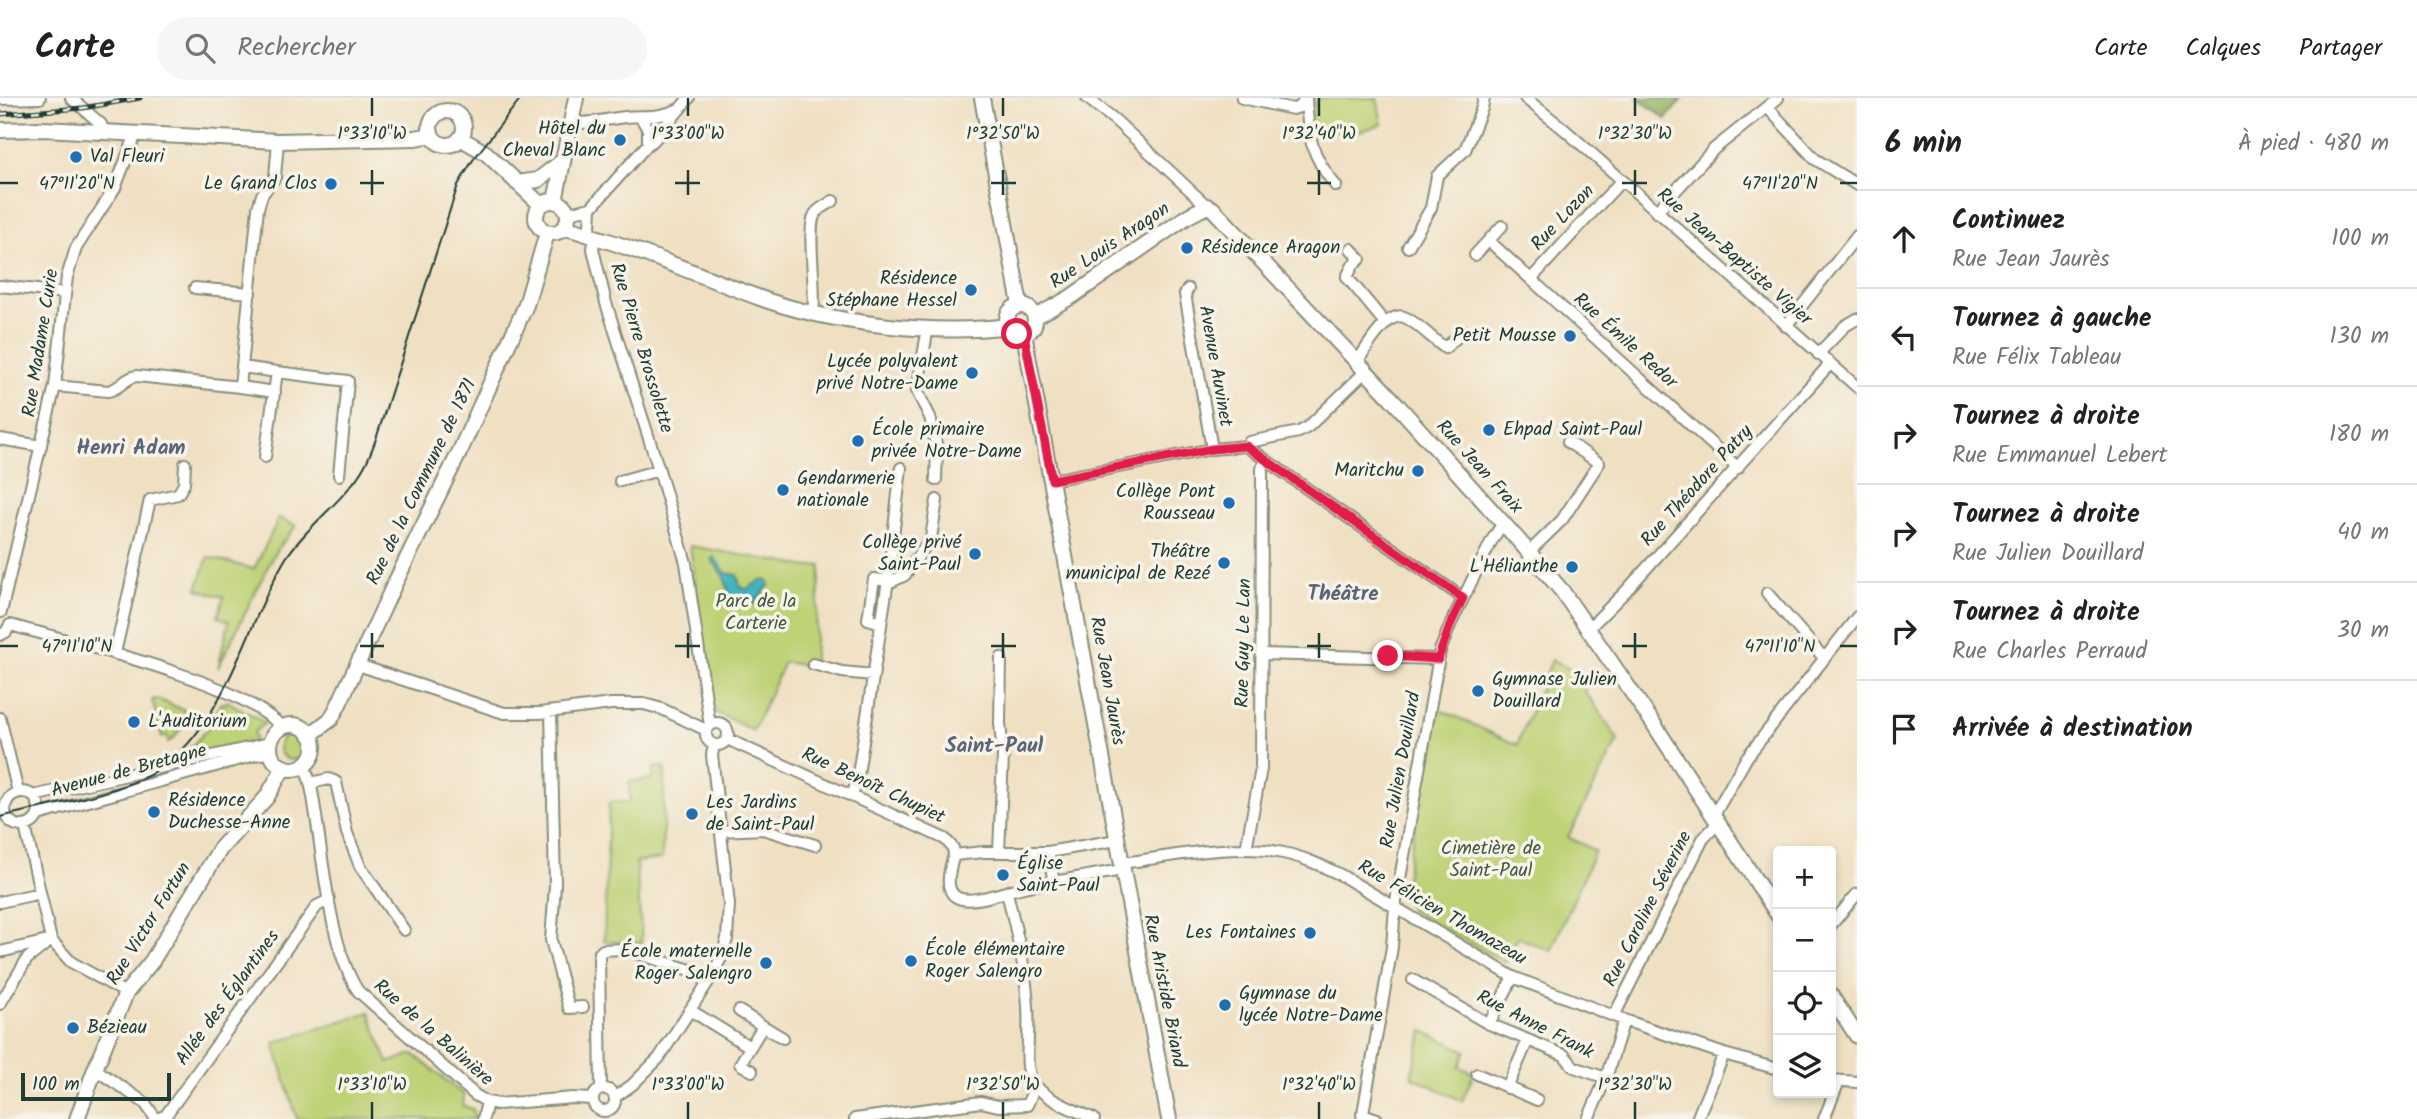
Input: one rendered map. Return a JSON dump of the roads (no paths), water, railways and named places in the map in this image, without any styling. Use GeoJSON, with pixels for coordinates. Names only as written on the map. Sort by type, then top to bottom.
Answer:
{"type":"FeatureCollection","features":[{"type":"Feature","properties":{"kind":"street"},"geometry":{"type":"LineString","coordinates":[[0,99],[40,98]]}},
{"type":"Feature","properties":{"kind":"street"},"geometry":{"type":"LineString","coordinates":[[576,98],[548,203],[537,211],[535,220],[538,227],[547,233],[556,233],[567,219],[591,208],[690,98]]}},
{"type":"Feature","properties":{"kind":"street"},"geometry":{"type":"LineString","coordinates":[[982,98],[1020,305]]}},
{"type":"Feature","properties":{"kind":"street"},"geometry":{"type":"LineString","coordinates":[[1242,98],[1293,109],[1300,107],[1306,99]]}},
{"type":"Feature","properties":{"kind":"street"},"geometry":{"type":"LineString","coordinates":[[1408,247],[1431,208],[1437,176],[1465,150],[1482,108],[1483,98]]}},
{"type":"Feature","properties":{"kind":"street","name":"Rue Jean-Baptiste Vigier"},"geometry":{"type":"LineString","coordinates":[[1525,98],[1857,387]]}},
{"type":"Feature","properties":{"kind":"street"},"geometry":{"type":"LineString","coordinates":[[1656,212],[1714,149],[1778,98]]}},
{"type":"Feature","properties":{"kind":"street"},"geometry":{"type":"LineString","coordinates":[[75,99],[101,124],[103,132]]}},
{"type":"Feature","properties":{"kind":"street","name":"Rue Jean Fraix"},"geometry":{"type":"LineString","coordinates":[[1091,99],[1213,209],[1252,249],[1362,366],[1529,552],[1589,628],[1774,909]]}},
{"type":"Feature","properties":{"kind":"street"},"geometry":{"type":"LineString","coordinates":[[1306,99],[1310,145],[1318,164],[1336,186]]}},
{"type":"Feature","properties":{"kind":"street"},"geometry":{"type":"LineString","coordinates":[[452,105],[462,121],[463,129],[460,138],[453,143],[443,144],[432,135],[430,125],[435,116],[452,105]]}},
{"type":"Feature","properties":{"kind":"street"},"geometry":{"type":"LineString","coordinates":[[1768,108],[1815,159],[1857,185]]}},
{"type":"Feature","properties":{"kind":"street"},"geometry":{"type":"LineString","coordinates":[[570,122],[583,124],[627,117],[641,118],[663,115],[679,109]]}},
{"type":"Feature","properties":{"kind":"street"},"geometry":{"type":"LineString","coordinates":[[641,118],[648,129],[648,144]]}},
{"type":"Feature","properties":{"kind":"street"},"geometry":{"type":"LineString","coordinates":[[0,130],[278,141],[415,138],[432,135]]}},
{"type":"Feature","properties":{"kind":"street","name":"Rue Madame Curie"},"geometry":{"type":"LineString","coordinates":[[1,612],[55,387],[66,277],[76,248],[115,188],[136,134]]}},
{"type":"Feature","properties":{"kind":"street"},"geometry":{"type":"LineString","coordinates":[[460,138],[486,153],[517,183],[548,203],[562,204],[567,219],[758,298],[813,313],[868,322],[970,329],[1008,326]]}},
{"type":"Feature","properties":{"kind":"street"},"geometry":{"type":"LineString","coordinates":[[240,387],[258,208],[262,195],[275,177],[278,141]]}},
{"type":"Feature","properties":{"kind":"street"},"geometry":{"type":"LineString","coordinates":[[517,183],[538,180],[561,162]]}},
{"type":"Feature","properties":{"kind":"street","name":"Rue Lozon"},"geometry":{"type":"LineString","coordinates":[[1531,279],[1622,180]]}},
{"type":"Feature","properties":{"kind":"street"},"geometry":{"type":"LineString","coordinates":[[813,313],[815,296],[812,222],[820,209],[833,201]]}},
{"type":"Feature","properties":{"kind":"street","name":"Rue Louis Aragon"},"geometry":{"type":"LineString","coordinates":[[1035,317],[1071,297],[1188,216],[1208,206]]}},
{"type":"Feature","properties":{"kind":"street"},"geometry":{"type":"LineString","coordinates":[[591,208],[592,231]]}},
{"type":"Feature","properties":{"kind":"street"},"geometry":{"type":"LineString","coordinates":[[1475,256],[1502,226]]}},
{"type":"Feature","properties":{"kind":"street","name":"Rue Pierre Brossolette"},"geometry":{"type":"LineString","coordinates":[[592,231],[593,249],[606,303],[686,563],[708,728]]}},
{"type":"Feature","properties":{"kind":"street","name":"Rue de la Commune de 1871"},"geometry":{"type":"LineString","coordinates":[[310,735],[322,728],[336,711],[358,665],[526,305],[547,233]]}},
{"type":"Feature","properties":{"kind":"street"},"geometry":{"type":"LineString","coordinates":[[1786,326],[1857,236]]}},
{"type":"Feature","properties":{"kind":"street","name":"Rue Émile Redor"},"geometry":{"type":"LineString","coordinates":[[1489,241],[1738,467]]}},
{"type":"Feature","properties":{"kind":"street"},"geometry":{"type":"LineString","coordinates":[[1352,249],[1360,260],[1353,265],[1347,277],[1385,323]]}},
{"type":"Feature","properties":{"kind":"street"},"geometry":{"type":"LineString","coordinates":[[0,286],[65,293]]}},
{"type":"Feature","properties":{"kind":"street"},"geometry":{"type":"LineString","coordinates":[[195,288],[250,293]]}},
{"type":"Feature","properties":{"kind":"street","name":"Avenue Auvinet"},"geometry":{"type":"LineString","coordinates":[[1188,289],[1185,294],[1212,449]]}},
{"type":"Feature","properties":{"kind":"street"},"geometry":{"type":"LineString","coordinates":[[1020,305],[1030,308],[1035,317],[1032,329],[1024,334],[1013,332],[1008,326],[1008,314],[1011,309],[1020,305]]}},
{"type":"Feature","properties":{"kind":"street"},"geometry":{"type":"LineString","coordinates":[[1052,480],[1212,449],[1246,446],[1249,442],[1304,429],[1362,366],[1385,323],[1398,316],[1406,318],[1445,348],[1464,331]]}},
{"type":"Feature","properties":{"kind":"street"},"geometry":{"type":"LineString","coordinates":[[1818,354],[1845,326],[1857,319]]}},
{"type":"Feature","properties":{"kind":"street"},"geometry":{"type":"LineString","coordinates":[[928,327],[917,391],[930,418],[937,448],[936,480]]}},
{"type":"Feature","properties":{"kind":"street","name":"Rue Jean Jaurès"},"geometry":{"type":"LineString","coordinates":[[1024,334],[1121,866]]}},
{"type":"Feature","properties":{"kind":"street","name":"Rue Théodore Patry"},"geometry":{"type":"LineString","coordinates":[[1589,628],[1829,365]]}},
{"type":"Feature","properties":{"kind":"street"},"geometry":{"type":"LineString","coordinates":[[243,367],[348,381],[339,475]]}},
{"type":"Feature","properties":{"kind":"street"},"geometry":{"type":"LineString","coordinates":[[265,457],[277,372]]}},
{"type":"Feature","properties":{"kind":"street"},"geometry":{"type":"LineString","coordinates":[[55,387],[115,390],[130,377],[137,376],[275,392]]}},
{"type":"Feature","properties":{"kind":"street"},"geometry":{"type":"LineString","coordinates":[[0,439],[41,446]]}},
{"type":"Feature","properties":{"kind":"street"},"geometry":{"type":"LineString","coordinates":[[1529,552],[1562,520],[1599,463],[1568,442]]}},
{"type":"Feature","properties":{"kind":"street"},"geometry":{"type":"LineString","coordinates":[[1246,446],[1463,598]]}},
{"type":"Feature","properties":{"kind":"street","name":"Rue Guy Le Lan"},"geometry":{"type":"LineString","coordinates":[[1246,849],[1261,769],[1261,493],[1262,467],[1265,461]]}},
{"type":"Feature","properties":{"kind":"street"},"geometry":{"type":"LineString","coordinates":[[115,653],[150,500],[178,494],[184,484],[185,464]]}},
{"type":"Feature","properties":{"kind":"street"},"geometry":{"type":"LineString","coordinates":[[888,580],[901,468]]}},
{"type":"Feature","properties":{"kind":"street"},"geometry":{"type":"LineString","coordinates":[[620,481],[659,470]]}},
{"type":"Feature","properties":{"kind":"street"},"geometry":{"type":"LineString","coordinates":[[852,796],[857,781],[881,623],[868,619],[874,579],[898,580],[905,575],[931,538],[937,500]]}},
{"type":"Feature","properties":{"kind":"street","name":"Rue Julien Douillard"},"geometry":{"type":"LineString","coordinates":[[1362,1116],[1438,659],[1451,623],[1503,523]]}},
{"type":"Feature","properties":{"kind":"street"},"geometry":{"type":"LineString","coordinates":[[1767,593],[1824,658]]}},
{"type":"Feature","properties":{"kind":"street"},"geometry":{"type":"LineString","coordinates":[[0,635],[6,632],[10,625],[7,615],[1,612]]}},
{"type":"Feature","properties":{"kind":"street","name":"Rue Caroline Séverine"},"geometry":{"type":"LineString","coordinates":[[1588,1119],[1606,1078],[1619,1018],[1703,839],[1747,757],[1857,617]]}},
{"type":"Feature","properties":{"kind":"street"},"geometry":{"type":"LineString","coordinates":[[10,625],[115,653],[222,689],[265,712],[283,727]]}},
{"type":"Feature","properties":{"kind":"street"},"geometry":{"type":"LineString","coordinates":[[1261,654],[1438,659]]}},
{"type":"Feature","properties":{"kind":"street"},"geometry":{"type":"LineString","coordinates":[[999,852],[1003,755],[1000,723],[1001,658]]}},
{"type":"Feature","properties":{"kind":"street"},"geometry":{"type":"LineString","coordinates":[[813,664],[836,671],[873,675]]}},
{"type":"Feature","properties":{"kind":"street"},"geometry":{"type":"LineString","coordinates":[[358,665],[491,710],[520,714],[611,704],[644,704],[708,728],[722,725],[727,730],[727,739],[714,745],[706,738],[708,728]]}},
{"type":"Feature","properties":{"kind":"street"},"geometry":{"type":"LineString","coordinates":[[551,712],[555,885],[551,940],[569,1009],[583,1007]]}},
{"type":"Feature","properties":{"kind":"street"},"geometry":{"type":"LineString","coordinates":[[0,718],[6,765],[19,792]]}},
{"type":"Feature","properties":{"kind":"street"},"geometry":{"type":"LineString","coordinates":[[296,726],[310,735],[313,750],[304,765],[294,769],[284,767],[274,760],[270,748],[274,734],[283,727],[296,726]]}},
{"type":"Feature","properties":{"kind":"street","name":"Rue Benoît Chupiet"},"geometry":{"type":"LineString","coordinates":[[727,739],[945,839],[953,848],[954,855]]}},
{"type":"Feature","properties":{"kind":"street"},"geometry":{"type":"LineString","coordinates":[[615,1097],[632,1085],[659,1058],[710,979],[727,939],[729,921],[712,755],[714,745]]}},
{"type":"Feature","properties":{"kind":"street","name":"Avenue de Bretagne"},"geometry":{"type":"LineString","coordinates":[[33,796],[270,748]]}},
{"type":"Feature","properties":{"kind":"street","name":"Avenue de Bretagne"},"geometry":{"type":"LineString","coordinates":[[38,815],[259,754],[270,748]]}},
{"type":"Feature","properties":{"kind":"street","name":"Rue de la Balinière"},"geometry":{"type":"LineString","coordinates":[[304,765],[311,783],[329,900],[349,973],[358,991],[475,1095],[487,1102],[498,1104],[592,1099]]}},
{"type":"Feature","properties":{"kind":"street","name":"Rue Victor Fortun"},"geometry":{"type":"LineString","coordinates":[[77,1119],[127,993],[152,961],[220,849],[267,797],[284,767]]}},
{"type":"Feature","properties":{"kind":"street"},"geometry":{"type":"LineString","coordinates":[[311,783],[329,779],[336,782],[347,833],[360,866],[404,930]]}},
{"type":"Feature","properties":{"kind":"street"},"geometry":{"type":"LineString","coordinates":[[19,792],[33,796],[38,804],[35,820],[25,826],[5,824],[3,804],[10,796],[19,792]]}},
{"type":"Feature","properties":{"kind":"street"},"geometry":{"type":"LineString","coordinates":[[25,826],[51,940],[71,962],[127,993]]}},
{"type":"Feature","properties":{"kind":"street"},"geometry":{"type":"LineString","coordinates":[[720,831],[763,829],[815,845]]}},
{"type":"Feature","properties":{"kind":"street"},"geometry":{"type":"LineString","coordinates":[[954,855],[1048,852],[1117,840]]}},
{"type":"Feature","properties":{"kind":"street","name":"Rue Félicien Thomazeau"},"geometry":{"type":"LineString","coordinates":[[954,855],[948,878],[949,886],[961,899],[977,900],[1017,888],[1121,866],[1246,849],[1282,852],[1310,860],[1339,874],[1513,977],[1619,1018],[1773,1068]]}},
{"type":"Feature","properties":{"kind":"street"},"geometry":{"type":"LineString","coordinates":[[1048,852],[1054,882]]}},
{"type":"Feature","properties":{"kind":"street","name":"Rue Aristide Briand"},"geometry":{"type":"LineString","coordinates":[[1121,866],[1169,1119]]}},
{"type":"Feature","properties":{"kind":"street"},"geometry":{"type":"LineString","coordinates":[[1007,892],[1027,980],[1026,1060],[1035,1087],[1094,1119]]}},
{"type":"Feature","properties":{"kind":"street"},"geometry":{"type":"LineString","coordinates":[[0,902],[40,893]]}},
{"type":"Feature","properties":{"kind":"street"},"geometry":{"type":"LineString","coordinates":[[1836,919],[1857,894]]}},
{"type":"Feature","properties":{"kind":"street","name":"Allée des Églantines"},"geometry":{"type":"LineString","coordinates":[[157,1119],[166,1115],[317,906],[329,900]]}},
{"type":"Feature","properties":{"kind":"street"},"geometry":{"type":"LineString","coordinates":[[0,953],[51,940]]}},
{"type":"Feature","properties":{"kind":"street"},"geometry":{"type":"LineString","coordinates":[[0,1004],[27,959],[51,940]]}},
{"type":"Feature","properties":{"kind":"street"},"geometry":{"type":"LineString","coordinates":[[601,1088],[599,954],[603,950],[623,949],[700,973],[710,979]]}},
{"type":"Feature","properties":{"kind":"street"},"geometry":{"type":"LineString","coordinates":[[1489,1024],[1513,977]]}},
{"type":"Feature","properties":{"kind":"street","name":"Rue Anne Frank"},"geometry":{"type":"LineString","coordinates":[[1413,980],[1489,1024],[1564,1055],[1574,1067],[1606,1078]]}},
{"type":"Feature","properties":{"kind":"street"},"geometry":{"type":"LineString","coordinates":[[1836,1004],[1857,1037]]}},
{"type":"Feature","properties":{"kind":"street"},"geometry":{"type":"LineString","coordinates":[[690,1010],[750,1047]]}},
{"type":"Feature","properties":{"kind":"street"},"geometry":{"type":"LineString","coordinates":[[739,1011],[783,1038]]}},
{"type":"Feature","properties":{"kind":"street"},"geometry":{"type":"LineString","coordinates":[[752,1072],[740,1064],[763,1026]]}},
{"type":"Feature","properties":{"kind":"street"},"geometry":{"type":"LineString","coordinates":[[1507,1088],[1528,1040]]}},
{"type":"Feature","properties":{"kind":"street"},"geometry":{"type":"LineString","coordinates":[[1697,1119],[1724,1054]]}},
{"type":"Feature","properties":{"kind":"street"},"geometry":{"type":"LineString","coordinates":[[95,1069],[145,1103],[157,1119]]}},
{"type":"Feature","properties":{"kind":"street"},"geometry":{"type":"LineString","coordinates":[[1477,1074],[1536,1100]]}},
{"type":"Feature","properties":{"kind":"street"},"geometry":{"type":"LineString","coordinates":[[1836,1080],[1857,1082]]}},
{"type":"Feature","properties":{"kind":"street"},"geometry":{"type":"LineString","coordinates":[[855,1119],[981,1102],[999,1106],[1027,1105],[1035,1087]]}},
{"type":"Feature","properties":{"kind":"street"},"geometry":{"type":"LineString","coordinates":[[601,1088],[611,1091],[615,1097],[614,1105],[605,1115],[594,1106],[592,1099],[595,1092],[601,1088]]}},
{"type":"Feature","properties":{"kind":"street"},"geometry":{"type":"LineString","coordinates":[[1824,1119],[1830,1098]]}},
{"type":"Feature","properties":{"kind":"street"},"geometry":{"type":"LineString","coordinates":[[483,1119],[487,1102]]}},
{"type":"Feature","properties":{"kind":"street"},"geometry":{"type":"LineString","coordinates":[[1362,1116],[1377,1119]]}},
{"type":"Feature","properties":{"kind":"water"},"geometry":{"type":"Polygon","coordinates":[[[714,557],[726,573],[737,575],[740,586],[744,588],[747,589],[761,580],[768,581],[769,585],[754,604],[740,607],[731,599],[724,577],[711,559],[714,557]]]}},
{"type":"Feature","properties":{"kind":"tram line"},"geometry":{"type":"LineString","coordinates":[[0,817],[88,797],[139,780],[168,763],[191,740],[211,713],[228,682],[270,586],[286,558],[301,538],[345,493],[370,455],[458,185],[473,160],[521,98]]}},
{"type":"Feature","properties":{"kind":"railway"},"geometry":{"type":"LineString","coordinates":[[0,114],[83,108],[140,98]]}},
{"type":"Feature","properties":{"kind":"place","name":"Hôtel du Cheval Blanc"},"geometry":{"type":"Point","coordinates":[620,140]}},
{"type":"Feature","properties":{"kind":"place","name":"Val Fleuri"},"geometry":{"type":"Point","coordinates":[76,157]}},
{"type":"Feature","properties":{"kind":"place","name":"Le Grand Clos"},"geometry":{"type":"Point","coordinates":[331,184]}},
{"type":"Feature","properties":{"kind":"place","name":"Résidence Aragon"},"geometry":{"type":"Point","coordinates":[1187,248]}},
{"type":"Feature","properties":{"kind":"place","name":"Résidence Stéphane Hessel"},"geometry":{"type":"Point","coordinates":[971,290]}},
{"type":"Feature","properties":{"kind":"place","name":"Petit Mousse"},"geometry":{"type":"Point","coordinates":[1570,336]}},
{"type":"Feature","properties":{"kind":"place","name":"Lycée polyvalent privé Notre-Dame"},"geometry":{"type":"Point","coordinates":[972,373]}},
{"type":"Feature","properties":{"kind":"place","name":"Ehpad Saint-Paul"},"geometry":{"type":"Point","coordinates":[1489,430]}},
{"type":"Feature","properties":{"kind":"place","name":"École primaire privée Notre-Dame"},"geometry":{"type":"Point","coordinates":[858,441]}},
{"type":"Feature","properties":{"kind":"place","name":"Maritchu"},"geometry":{"type":"Point","coordinates":[1418,471]}},
{"type":"Feature","properties":{"kind":"place","name":"Gendarmerie nationale"},"geometry":{"type":"Point","coordinates":[783,490]}},
{"type":"Feature","properties":{"kind":"place","name":"Collège Pont Rousseau"},"geometry":{"type":"Point","coordinates":[1229,503]}},
{"type":"Feature","properties":{"kind":"place","name":"Collège privé Saint-Paul"},"geometry":{"type":"Point","coordinates":[975,554]}},
{"type":"Feature","properties":{"kind":"place","name":"Théâtre municipal de Rezé"},"geometry":{"type":"Point","coordinates":[1224,563]}},
{"type":"Feature","properties":{"kind":"place","name":"L'Hélianthe"},"geometry":{"type":"Point","coordinates":[1572,567]}},
{"type":"Feature","properties":{"kind":"place","name":"Gymnase Julien Douillard"},"geometry":{"type":"Point","coordinates":[1478,691]}},
{"type":"Feature","properties":{"kind":"place","name":"L'Auditorium"},"geometry":{"type":"Point","coordinates":[134,722]}},
{"type":"Feature","properties":{"kind":"place","name":"Résidence Duchesse-Anne"},"geometry":{"type":"Point","coordinates":[154,812]}},
{"type":"Feature","properties":{"kind":"place","name":"Les Jardins de Saint-Paul"},"geometry":{"type":"Point","coordinates":[692,814]}},
{"type":"Feature","properties":{"kind":"place","name":"Église Saint-Paul"},"geometry":{"type":"Point","coordinates":[1003,875]}},
{"type":"Feature","properties":{"kind":"place","name":"Les Fontaines"},"geometry":{"type":"Point","coordinates":[1310,933]}},
{"type":"Feature","properties":{"kind":"place","name":"École élémentaire Roger Salengro"},"geometry":{"type":"Point","coordinates":[911,961]}},
{"type":"Feature","properties":{"kind":"place","name":"École maternelle Roger Salengro"},"geometry":{"type":"Point","coordinates":[766,963]}},
{"type":"Feature","properties":{"kind":"place","name":"Gymnase du lycée Notre-Dame"},"geometry":{"type":"Point","coordinates":[1225,1005]}},
{"type":"Feature","properties":{"kind":"place","name":"Bézieau"},"geometry":{"type":"Point","coordinates":[73,1028]}},
{"type":"Feature","properties":{"kind":"district","name":"Henri Adam"},"geometry":{"type":"Point","coordinates":[131,448]}},
{"type":"Feature","properties":{"kind":"district","name":"Théâtre"},"geometry":{"type":"Point","coordinates":[1343,594]}},
{"type":"Feature","properties":{"kind":"district","name":"Saint-Paul"},"geometry":{"type":"Point","coordinates":[994,746]}},
{"type":"Feature","properties":{"kind":"park label","name":"Parc de la Carterie"},"geometry":{"type":"Point","coordinates":[756,613]}},
{"type":"Feature","properties":{"kind":"park label","name":"Cimetière de Saint-Paul"},"geometry":{"type":"Point","coordinates":[1491,860]}}]}
